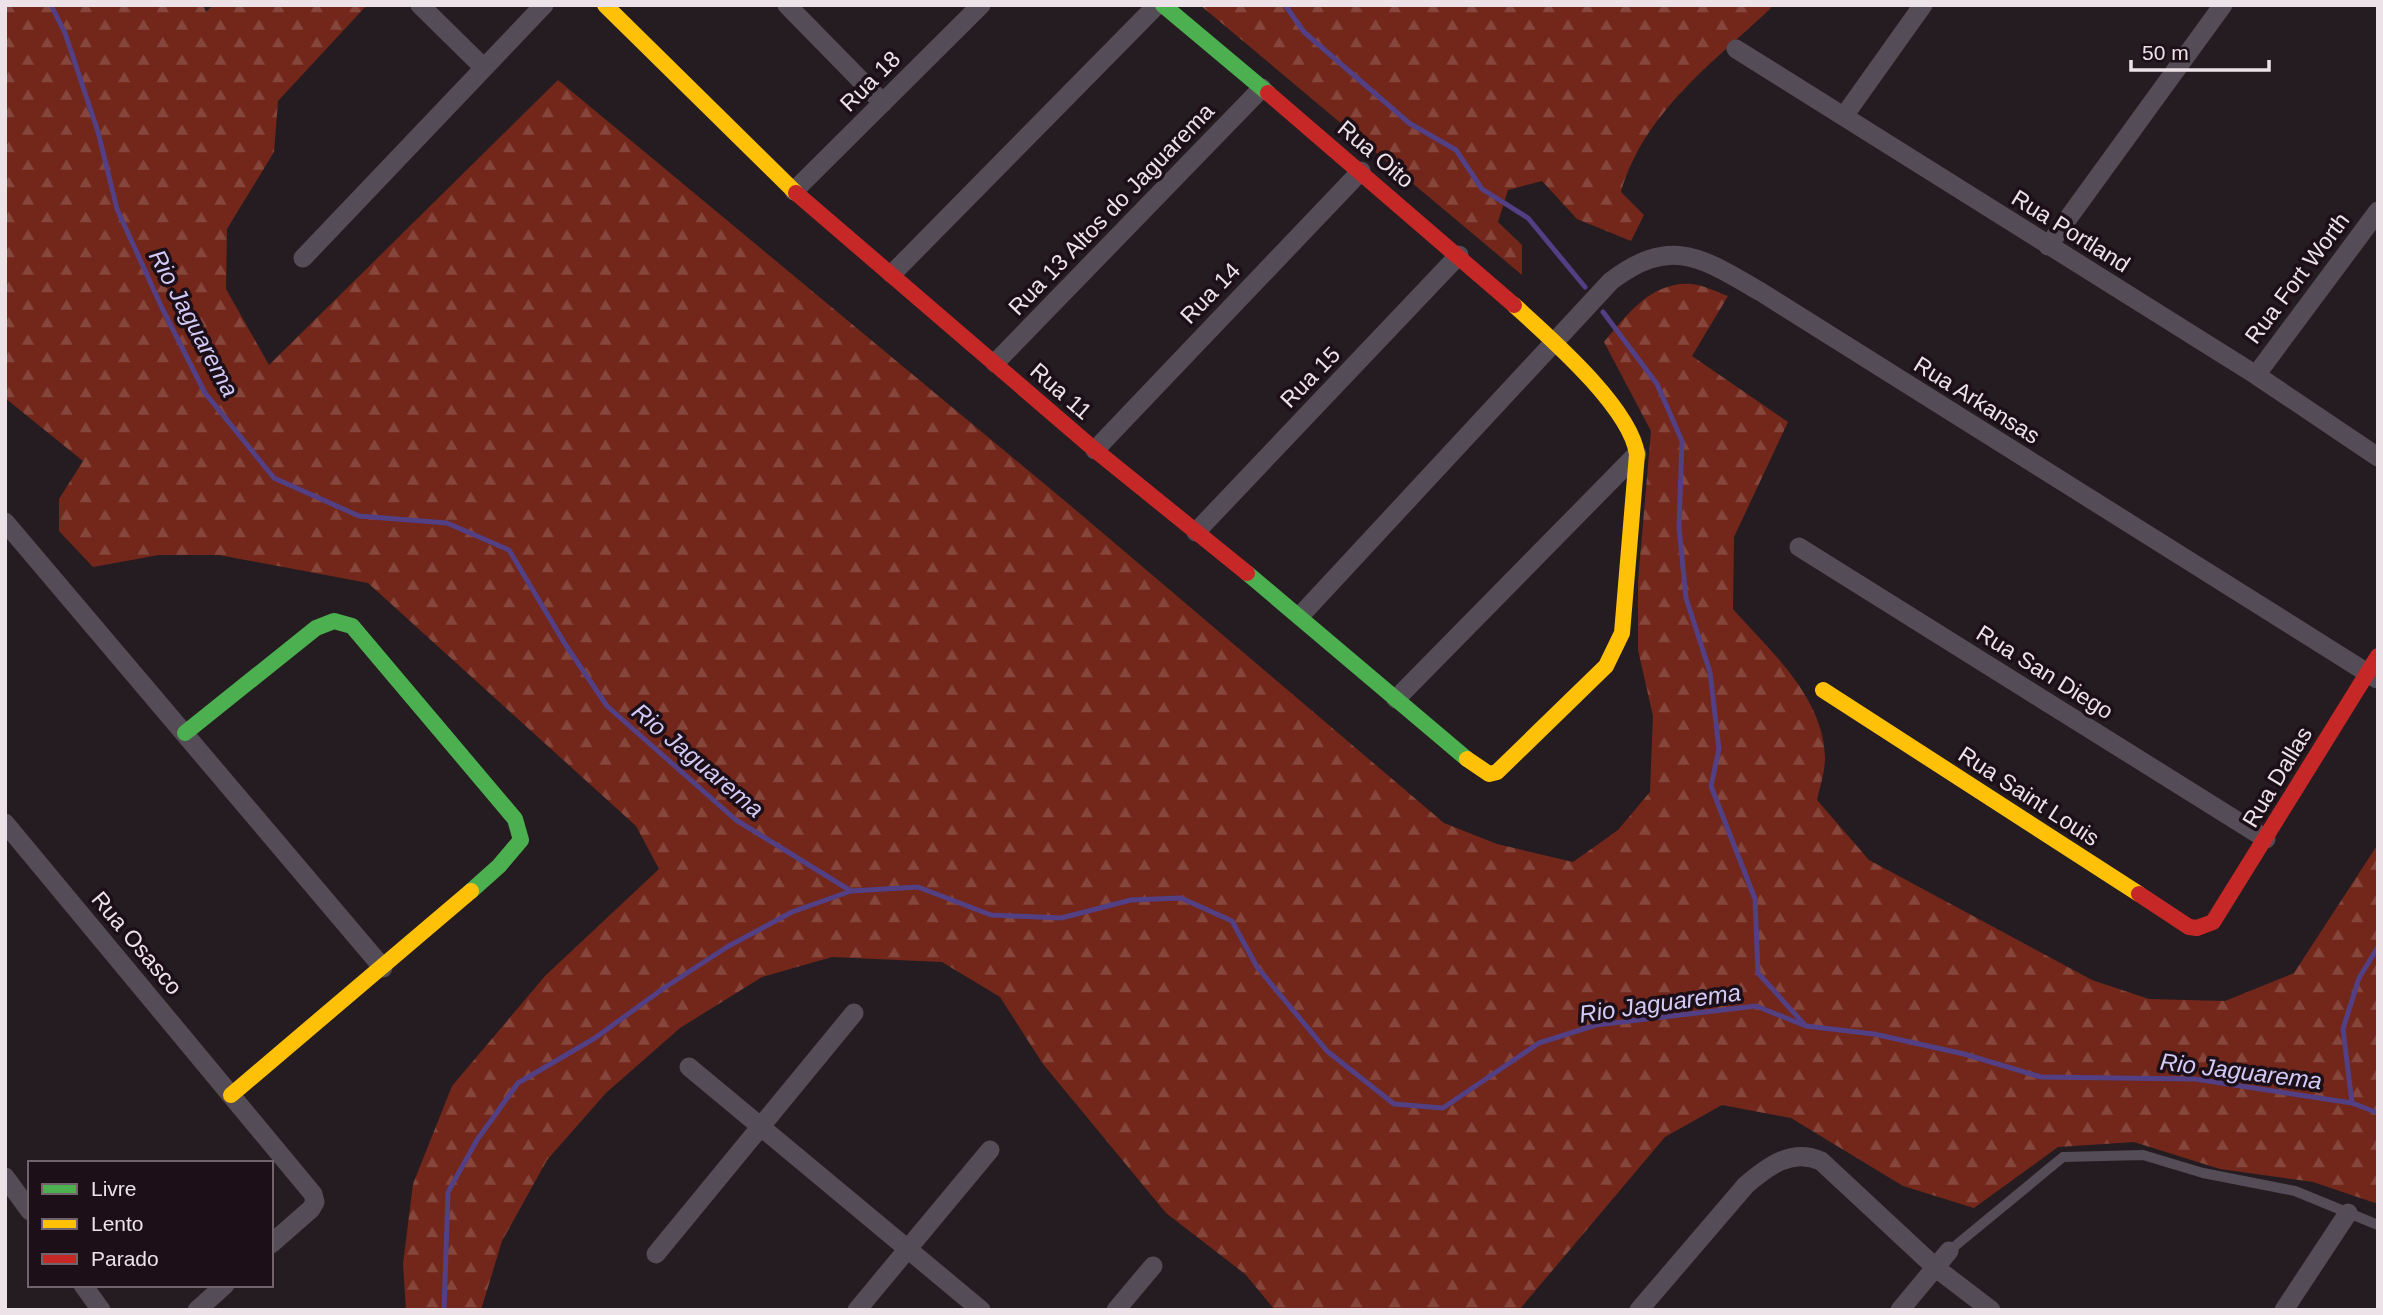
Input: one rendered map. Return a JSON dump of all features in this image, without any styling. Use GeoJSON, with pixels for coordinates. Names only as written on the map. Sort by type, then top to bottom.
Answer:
{"type":"FeatureCollection","features":[{"type":"Feature","properties":{"kind":"street"},"geometry":{"type":"LineString","coordinates":[[420,5],[484,68]]}},
{"type":"Feature","properties":{"kind":"street"},"geometry":{"type":"LineString","coordinates":[[303,258],[544,5]]}},
{"type":"Feature","properties":{"kind":"street","name":"Rua 11"},"geometry":{"type":"LineString","coordinates":[[605,5],[794,191],[1095,450],[1300,616],[1480,771],[1489,774],[1508,764],[1606,666],[1616,650],[1622,633],[1637,454]]}},
{"type":"Feature","properties":{"kind":"street"},"geometry":{"type":"LineString","coordinates":[[787,5],[883,103]]}},
{"type":"Feature","properties":{"kind":"street"},"geometry":{"type":"LineString","coordinates":[[892,274],[1157,5]]}},
{"type":"Feature","properties":{"kind":"street","name":"Rua Oito"},"geometry":{"type":"LineString","coordinates":[[1163,5],[1459,255],[1556,343],[1624,419],[1637,454]]}},
{"type":"Feature","properties":{"kind":"street"},"geometry":{"type":"LineString","coordinates":[[1844,116],[1923,5]]}},
{"type":"Feature","properties":{"kind":"street"},"geometry":{"type":"LineString","coordinates":[[2048,246],[2223,5]]}},
{"type":"Feature","properties":{"kind":"street","name":"Rua 18"},"geometry":{"type":"LineString","coordinates":[[794,191],[975,7]]}},
{"type":"Feature","properties":{"kind":"street","name":"Rua Portland"},"geometry":{"type":"LineString","coordinates":[[1736,49],[2256,375],[2378,457]]}},
{"type":"Feature","properties":{"kind":"street","name":"Rua 13 Altos do Jaguarema"},"geometry":{"type":"LineString","coordinates":[[995,363],[1262,88]]}},
{"type":"Feature","properties":{"kind":"street","name":"Rua 14"},"geometry":{"type":"LineString","coordinates":[[1095,450],[1361,171]]}},
{"type":"Feature","properties":{"kind":"street","name":"Rua Fort Worth"},"geometry":{"type":"LineString","coordinates":[[2256,375],[2376,217]]}},
{"type":"Feature","properties":{"kind":"street","name":"Rua Arkansas"},"geometry":{"type":"LineString","coordinates":[[1300,616],[1611,281],[1636,262],[1664,254],[1716,266],[2372,677]]}},
{"type":"Feature","properties":{"kind":"street","name":"Rua 15"},"geometry":{"type":"LineString","coordinates":[[1196,532],[1459,255]]}},
{"type":"Feature","properties":{"kind":"street"},"geometry":{"type":"LineString","coordinates":[[1396,699],[1637,454]]}},
{"type":"Feature","properties":{"kind":"street"},"geometry":{"type":"LineString","coordinates":[[5,522],[383,968]]}},
{"type":"Feature","properties":{"kind":"street","name":"Rua San Diego"},"geometry":{"type":"LineString","coordinates":[[1798,547],[2266,839]]}},
{"type":"Feature","properties":{"kind":"street"},"geometry":{"type":"LineString","coordinates":[[185,733],[327,621],[339,619],[351,623],[359,631],[515,819],[521,840],[499,866],[383,968],[231,1095]]}},
{"type":"Feature","properties":{"kind":"street","name":"Rua Dallas"},"geometry":{"type":"LineString","coordinates":[[2213,922],[2372,677],[2378,656]]}},
{"type":"Feature","properties":{"kind":"street","name":"Rua Saint Louis"},"geometry":{"type":"LineString","coordinates":[[1823,690],[2189,927],[2197,928],[2213,922]]}},
{"type":"Feature","properties":{"kind":"street","name":"Rua Osasco"},"geometry":{"type":"LineString","coordinates":[[5,823],[313,1194],[315,1202],[311,1209],[273,1242]]}},
{"type":"Feature","properties":{"kind":"street"},"geometry":{"type":"LineString","coordinates":[[656,1254],[853,1013]]}},
{"type":"Feature","properties":{"kind":"street"},"geometry":{"type":"LineString","coordinates":[[689,1067],[981,1310]]}},
{"type":"Feature","properties":{"kind":"street"},"geometry":{"type":"LineString","coordinates":[[857,1310],[990,1150]]}},
{"type":"Feature","properties":{"kind":"street"},"geometry":{"type":"LineString","coordinates":[[1639,1310],[1746,1185],[1772,1165],[1798,1156],[1821,1161],[1936,1268],[1991,1310]]}},
{"type":"Feature","properties":{"kind":"street"},"geometry":{"type":"LineString","coordinates":[[5,1177],[28,1208]]}},
{"type":"Feature","properties":{"kind":"street"},"geometry":{"type":"LineString","coordinates":[[2284,1310],[2348,1213]]}},
{"type":"Feature","properties":{"kind":"street"},"geometry":{"type":"LineString","coordinates":[[1900,1310],[1950,1251]]}},
{"type":"Feature","properties":{"kind":"street"},"geometry":{"type":"LineString","coordinates":[[1116,1310],[1153,1266]]}},
{"type":"Feature","properties":{"kind":"street"},"geometry":{"type":"LineString","coordinates":[[84,1287],[100,1310]]}},
{"type":"Feature","properties":{"kind":"street"},"geometry":{"type":"LineString","coordinates":[[197,1310],[223,1287]]}},
{"type":"Feature","properties":{"kind":"lane"},"geometry":{"type":"LineString","coordinates":[[1950,1251],[2063,1157],[2143,1154],[2203,1172],[2294,1191],[2378,1225]]}},
{"type":"Feature","properties":{"kind":"green space"},"geometry":{"type":"Polygon","coordinates":[[[5,5],[203,5],[206,12],[213,5],[367,5],[278,101],[274,152],[227,229],[226,289],[269,365],[558,80],[1071,506],[1444,823],[1497,844],[1573,862],[1618,830],[1650,792],[1653,716],[1638,650],[1638,581],[1651,431],[1604,342],[1641,302],[1664,288],[1692,284],[1728,296],[1692,356],[1788,422],[1734,537],[1733,609],[1792,676],[1815,715],[1825,758],[1817,800],[1869,860],[2092,980],[2149,999],[2225,1001],[2294,973],[2378,844],[2378,1204],[2313,1182],[2220,1169],[2134,1142],[2058,1147],[1974,1208],[1903,1186],[1791,1118],[1722,1105],[1665,1137],[1519,1310],[1275,1310],[1245,1274],[1166,1213],[1043,1064],[1000,997],[942,962],[832,957],[762,977],[680,1028],[606,1093],[547,1160],[502,1241],[481,1310],[406,1310],[403,1264],[413,1184],[452,1086],[545,976],[659,869],[636,826],[368,583],[219,555],[159,555],[93,567],[59,531],[59,499],[83,461],[5,398],[5,5]]]}},
{"type":"Feature","properties":{"kind":"green space"},"geometry":{"type":"Polygon","coordinates":[[[1200,5],[1769,5],[1771,8],[1704,69],[1663,113],[1646,137],[1621,192],[1644,215],[1631,241],[1577,219],[1542,181],[1508,190],[1498,222],[1522,245],[1522,275],[1200,5]]]}},
{"type":"Feature","properties":{"kind":"waterway","name":"Rio Jaguarema"},"geometry":{"type":"LineString","coordinates":[[51,5],[65,33],[98,132],[117,209],[162,308],[205,393],[274,478],[359,516],[447,523],[509,550],[565,644],[607,706],[736,820],[851,891],[918,887],[991,915],[1061,918],[1131,900],[1181,898],[1232,921],[1257,967],[1327,1051],[1394,1104],[1443,1108],[1539,1043],[1596,1025],[1756,1006],[1806,1026],[1874,1034],[1964,1054],[2041,1077],[2195,1079],[2352,1103],[2378,1113]]}},
{"type":"Feature","properties":{"kind":"waterway"},"geometry":{"type":"LineString","coordinates":[[1285,5],[1304,32],[1409,123],[1456,150],[1482,189],[1528,218],[1585,287]]}},
{"type":"Feature","properties":{"kind":"waterway"},"geometry":{"type":"LineString","coordinates":[[1603,312],[1657,384],[1682,441],[1679,527],[1686,598],[1710,672],[1719,749],[1711,786],[1755,899],[1758,973],[1804,1024]]}},
{"type":"Feature","properties":{"kind":"waterway"},"geometry":{"type":"LineString","coordinates":[[444,1310],[448,1192],[477,1140],[518,1083],[595,1038],[727,947],[792,912],[851,891]]}},
{"type":"Feature","properties":{"kind":"waterway"},"geometry":{"type":"LineString","coordinates":[[2352,1103],[2343,1029],[2359,978],[2378,947]]}},
{"type":"Feature","properties":{"kind":"traffic: fast"},"geometry":{"type":"LineString","coordinates":[[1163,5],[1268,93]]}},
{"type":"Feature","properties":{"kind":"traffic: fast"},"geometry":{"type":"LineString","coordinates":[[1247,573],[1467,759]]}},
{"type":"Feature","properties":{"kind":"traffic: fast"},"geometry":{"type":"LineString","coordinates":[[185,733],[316,628],[334,621],[352,626],[515,819],[521,840],[499,866],[471,891]]}},
{"type":"Feature","properties":{"kind":"traffic: slow"},"geometry":{"type":"LineString","coordinates":[[605,5],[796,193]]}},
{"type":"Feature","properties":{"kind":"traffic: slow"},"geometry":{"type":"LineString","coordinates":[[1467,759],[1489,774],[1497,772],[1606,666],[1622,633],[1637,454],[1631,435],[1620,415],[1586,374],[1514,305]]}},
{"type":"Feature","properties":{"kind":"traffic: slow"},"geometry":{"type":"LineString","coordinates":[[1823,690],[2139,894]]}},
{"type":"Feature","properties":{"kind":"traffic: slow"},"geometry":{"type":"LineString","coordinates":[[231,1095],[471,891]]}},
{"type":"Feature","properties":{"kind":"traffic: jam"},"geometry":{"type":"LineString","coordinates":[[1268,93],[1514,305]]}},
{"type":"Feature","properties":{"kind":"traffic: jam"},"geometry":{"type":"LineString","coordinates":[[796,193],[1095,450],[1247,573]]}},
{"type":"Feature","properties":{"kind":"traffic: jam"},"geometry":{"type":"LineString","coordinates":[[2139,894],[2189,927],[2197,928],[2213,922],[2378,656]]}}]}
